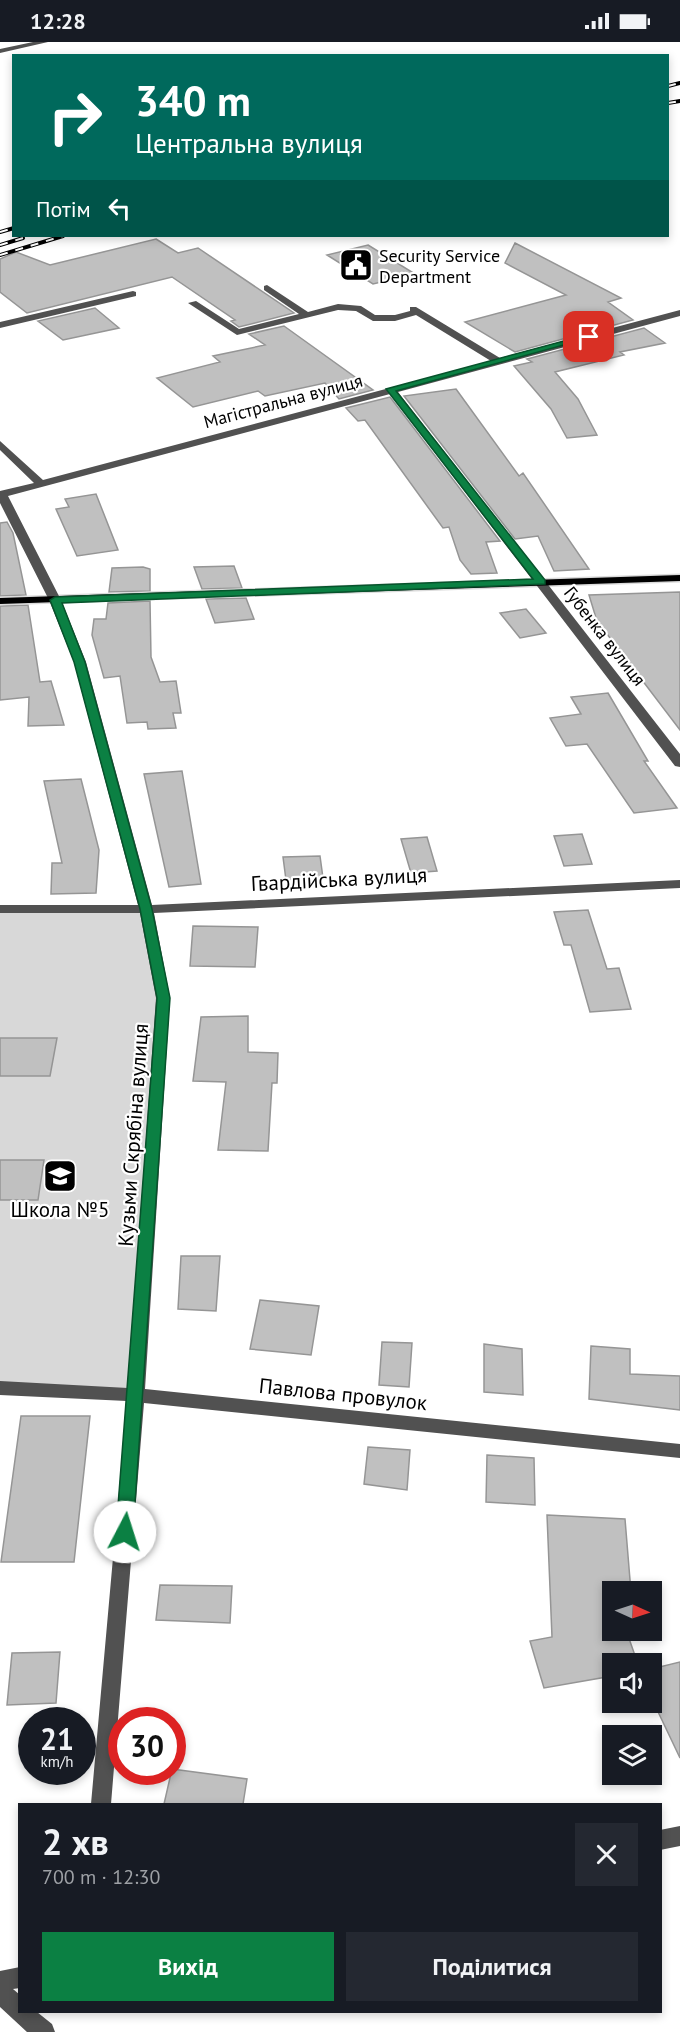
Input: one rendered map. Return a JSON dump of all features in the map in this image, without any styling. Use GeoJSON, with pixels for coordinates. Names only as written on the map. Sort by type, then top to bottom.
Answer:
{"type":"FeatureCollection","features":[{"type":"Feature","properties":{"kind":"main road"},"geometry":{"type":"LineString","coordinates":[[0,601],[680,578]]}},
{"type":"Feature","properties":{"kind":"street"},"geometry":{"type":"LineString","coordinates":[[0,51],[44,42]]}},
{"type":"Feature","properties":{"kind":"street"},"geometry":{"type":"LineString","coordinates":[[267,288],[308,315]]}},
{"type":"Feature","properties":{"kind":"street"},"geometry":{"type":"LineString","coordinates":[[0,325],[133,294]]}},
{"type":"Feature","properties":{"kind":"street"},"geometry":{"type":"LineString","coordinates":[[193,303],[237,332],[338,307],[358,308],[373,318],[394,318],[415,311],[498,361]]}},
{"type":"Feature","properties":{"kind":"street","name":"Магістральна вулиця"},"geometry":{"type":"LineString","coordinates":[[1,495],[680,313]]}},
{"type":"Feature","properties":{"kind":"street","name":"Губенка вулиця"},"geometry":{"type":"LineString","coordinates":[[391,389],[680,763]]}},
{"type":"Feature","properties":{"kind":"street"},"geometry":{"type":"LineString","coordinates":[[0,444],[41,484]]}},
{"type":"Feature","properties":{"kind":"street","name":"Кузьми Скрябіна вулиця"},"geometry":{"type":"LineString","coordinates":[[1,495],[55,600],[80,662],[146,909],[164,998],[136,1395],[101,1803]]}},
{"type":"Feature","properties":{"kind":"street","name":"Гвардійська вулиця"},"geometry":{"type":"LineString","coordinates":[[0,909],[146,909],[680,884]]}},
{"type":"Feature","properties":{"kind":"street","name":"Павлова провулок"},"geometry":{"type":"LineString","coordinates":[[0,1388],[136,1395],[680,1451]]}},
{"type":"Feature","properties":{"kind":"street"},"geometry":{"type":"LineString","coordinates":[[662,1840],[680,1836]]}},
{"type":"Feature","properties":{"kind":"street"},"geometry":{"type":"LineString","coordinates":[[0,1982],[18,1978]]}},
{"type":"Feature","properties":{"kind":"street"},"geometry":{"type":"LineString","coordinates":[[0,1993],[18,2009]]}},
{"type":"Feature","properties":{"kind":"street"},"geometry":{"type":"LineString","coordinates":[[22,2013],[44,2032]]}},
{"type":"Feature","properties":{"kind":"shaded area"},"geometry":{"type":"Polygon","coordinates":[[[0,909],[146,909],[163,998],[136,1395],[0,1388],[0,909]]]}},
{"type":"Feature","properties":{"kind":"building"},"geometry":{"type":"Polygon","coordinates":[[[156,239],[178,253],[198,248],[294,313],[239,327],[231,321],[235,320],[172,277],[27,313],[0,292],[0,259],[16,252],[50,265],[156,239]]]}},
{"type":"Feature","properties":{"kind":"building"},"geometry":{"type":"Polygon","coordinates":[[[515,243],[621,298],[608,302],[633,320],[515,352],[465,322],[566,295],[505,263],[515,243]]]}},
{"type":"Feature","properties":{"kind":"building"},"geometry":{"type":"Polygon","coordinates":[[[368,245],[415,274],[373,284],[327,255],[368,245]]]}},
{"type":"Feature","properties":{"kind":"building"},"geometry":{"type":"Polygon","coordinates":[[[95,308],[119,328],[63,340],[38,321],[95,308]]]}},
{"type":"Feature","properties":{"kind":"building"},"geometry":{"type":"Polygon","coordinates":[[[284,326],[373,390],[339,399],[325,383],[265,396],[258,391],[193,407],[157,378],[220,362],[213,356],[265,345],[249,334],[284,326]]]}},
{"type":"Feature","properties":{"kind":"building"},"geometry":{"type":"Polygon","coordinates":[[[644,328],[665,343],[620,352],[624,355],[555,372],[578,399],[597,435],[567,438],[551,409],[514,366],[532,362],[527,359],[644,328]]]}},
{"type":"Feature","properties":{"kind":"building"},"geometry":{"type":"Polygon","coordinates":[[[456,389],[519,476],[523,473],[589,569],[554,571],[538,536],[515,539],[404,396],[456,389]]]}},
{"type":"Feature","properties":{"kind":"building"},"geometry":{"type":"Polygon","coordinates":[[[390,397],[500,541],[486,542],[497,573],[471,574],[460,560],[449,527],[443,528],[365,420],[358,421],[346,408],[390,397]]]}},
{"type":"Feature","properties":{"kind":"building"},"geometry":{"type":"Polygon","coordinates":[[[96,494],[118,550],[77,556],[56,509],[69,507],[65,499],[96,494]]]}},
{"type":"Feature","properties":{"kind":"building"},"geometry":{"type":"Polygon","coordinates":[[[7,522],[13,533],[26,595],[0,596],[0,523],[7,522]]]}},
{"type":"Feature","properties":{"kind":"building"},"geometry":{"type":"Polygon","coordinates":[[[234,566],[242,588],[202,589],[194,567],[234,566]]]}},
{"type":"Feature","properties":{"kind":"building"},"geometry":{"type":"Polygon","coordinates":[[[143,567],[150,569],[150,591],[109,592],[112,568],[143,567]]]}},
{"type":"Feature","properties":{"kind":"building"},"geometry":{"type":"Polygon","coordinates":[[[680,592],[680,730],[596,618],[589,595],[680,592]]]}},
{"type":"Feature","properties":{"kind":"building"},"geometry":{"type":"Polygon","coordinates":[[[246,598],[254,619],[215,623],[206,599],[246,598]]]}},
{"type":"Feature","properties":{"kind":"building"},"geometry":{"type":"Polygon","coordinates":[[[150,601],[151,657],[160,682],[176,681],[181,713],[173,713],[176,728],[148,729],[147,722],[127,723],[120,676],[104,678],[92,635],[94,619],[106,619],[108,603],[150,601]]]}},
{"type":"Feature","properties":{"kind":"building"},"geometry":{"type":"Polygon","coordinates":[[[28,605],[40,682],[51,681],[64,725],[28,726],[29,697],[0,700],[0,606],[28,605]]]}},
{"type":"Feature","properties":{"kind":"building"},"geometry":{"type":"Polygon","coordinates":[[[526,609],[546,633],[520,638],[500,613],[526,609]]]}},
{"type":"Feature","properties":{"kind":"building"},"geometry":{"type":"Polygon","coordinates":[[[608,693],[648,761],[644,761],[677,808],[634,813],[587,744],[566,746],[550,718],[581,714],[571,697],[608,693]]]}},
{"type":"Feature","properties":{"kind":"building"},"geometry":{"type":"Polygon","coordinates":[[[182,771],[201,884],[169,887],[144,774],[182,771]]]}},
{"type":"Feature","properties":{"kind":"building"},"geometry":{"type":"Polygon","coordinates":[[[81,779],[99,850],[96,893],[51,894],[52,863],[62,863],[44,781],[81,779]]]}},
{"type":"Feature","properties":{"kind":"building"},"geometry":{"type":"Polygon","coordinates":[[[582,834],[592,864],[564,866],[554,836],[582,834]]]}},
{"type":"Feature","properties":{"kind":"building"},"geometry":{"type":"Polygon","coordinates":[[[427,837],[437,871],[411,873],[401,839],[427,837]]]}},
{"type":"Feature","properties":{"kind":"building"},"geometry":{"type":"Polygon","coordinates":[[[320,856],[323,878],[286,880],[283,857],[320,856]]]}},
{"type":"Feature","properties":{"kind":"building"},"geometry":{"type":"Polygon","coordinates":[[[588,910],[607,969],[619,968],[631,1009],[590,1012],[571,945],[564,945],[554,912],[588,910]]]}},
{"type":"Feature","properties":{"kind":"building"},"geometry":{"type":"Polygon","coordinates":[[[193,926],[258,927],[255,967],[190,966],[193,926]]]}},
{"type":"Feature","properties":{"kind":"building"},"geometry":{"type":"Polygon","coordinates":[[[248,1016],[248,1052],[278,1053],[277,1083],[272,1083],[268,1151],[218,1150],[226,1082],[193,1081],[201,1017],[248,1016]]]}},
{"type":"Feature","properties":{"kind":"building"},"geometry":{"type":"Polygon","coordinates":[[[0,1038],[57,1038],[50,1076],[0,1076],[0,1038]]]}},
{"type":"Feature","properties":{"kind":"building","name":"Школа №5"},"geometry":{"type":"Polygon","coordinates":[[[0,1160],[44,1160],[38,1200],[0,1200],[0,1160]]]}},
{"type":"Feature","properties":{"kind":"building"},"geometry":{"type":"Polygon","coordinates":[[[181,1256],[220,1256],[216,1311],[178,1309],[181,1256]]]}},
{"type":"Feature","properties":{"kind":"building"},"geometry":{"type":"Polygon","coordinates":[[[260,1300],[319,1306],[311,1355],[250,1349],[260,1300]]]}},
{"type":"Feature","properties":{"kind":"building"},"geometry":{"type":"Polygon","coordinates":[[[382,1342],[412,1343],[409,1387],[379,1385],[382,1342]]]}},
{"type":"Feature","properties":{"kind":"building"},"geometry":{"type":"Polygon","coordinates":[[[484,1344],[522,1349],[523,1395],[484,1392],[484,1344]]]}},
{"type":"Feature","properties":{"kind":"building"},"geometry":{"type":"Polygon","coordinates":[[[591,1346],[630,1349],[630,1374],[680,1376],[680,1410],[589,1399],[591,1346]]]}},
{"type":"Feature","properties":{"kind":"building"},"geometry":{"type":"Polygon","coordinates":[[[21,1416],[90,1416],[74,1562],[1,1562],[21,1416]]]}},
{"type":"Feature","properties":{"kind":"building"},"geometry":{"type":"Polygon","coordinates":[[[368,1447],[410,1450],[407,1490],[364,1484],[368,1447]]]}},
{"type":"Feature","properties":{"kind":"building"},"geometry":{"type":"Polygon","coordinates":[[[487,1455],[534,1458],[535,1505],[486,1502],[487,1455]]]}},
{"type":"Feature","properties":{"kind":"building"},"geometry":{"type":"Polygon","coordinates":[[[547,1515],[625,1519],[630,1581],[602,1581],[602,1641],[630,1641],[634,1653],[602,1653],[602,1678],[544,1688],[530,1641],[552,1637],[547,1515]]]}},
{"type":"Feature","properties":{"kind":"building"},"geometry":{"type":"Polygon","coordinates":[[[160,1585],[232,1586],[230,1623],[156,1620],[160,1585]]]}},
{"type":"Feature","properties":{"kind":"building"},"geometry":{"type":"Polygon","coordinates":[[[60,1652],[56,1703],[7,1705],[12,1653],[60,1652]]]}},
{"type":"Feature","properties":{"kind":"building"},"geometry":{"type":"Polygon","coordinates":[[[680,1662],[680,1758],[659,1713],[662,1713],[662,1666],[680,1662]]]}},
{"type":"Feature","properties":{"kind":"building"},"geometry":{"type":"Polygon","coordinates":[[[186,1771],[247,1779],[243,1803],[164,1803],[168,1785],[186,1785],[186,1771]]]}},
{"type":"Feature","properties":{"kind":"railway"},"geometry":{"type":"LineString","coordinates":[[669,86],[680,83]]}},
{"type":"Feature","properties":{"kind":"railway"},"geometry":{"type":"LineString","coordinates":[[669,103],[680,101]]}},
{"type":"Feature","properties":{"kind":"railway"},"geometry":{"type":"LineString","coordinates":[[0,232],[12,229]]}},
{"type":"Feature","properties":{"kind":"railway"},"geometry":{"type":"LineString","coordinates":[[0,255],[60,237]]}},
{"type":"Feature","properties":{"kind":"railway"},"geometry":{"type":"LineString","coordinates":[[0,245],[23,238]]}},
{"type":"Feature","properties":{"kind":"place","name":"Security Service Department"},"geometry":{"type":"Point","coordinates":[356,265]}},
{"type":"Feature","properties":{"kind":"place","name":"Школа №5"},"geometry":{"type":"Point","coordinates":[60,1176]}},
{"type":"Feature","properties":{"kind":"route"},"geometry":{"type":"LineString","coordinates":[[125,1532],[164,998],[146,909],[80,662],[55,600],[541,582],[391,389],[589,337]]}}]}
